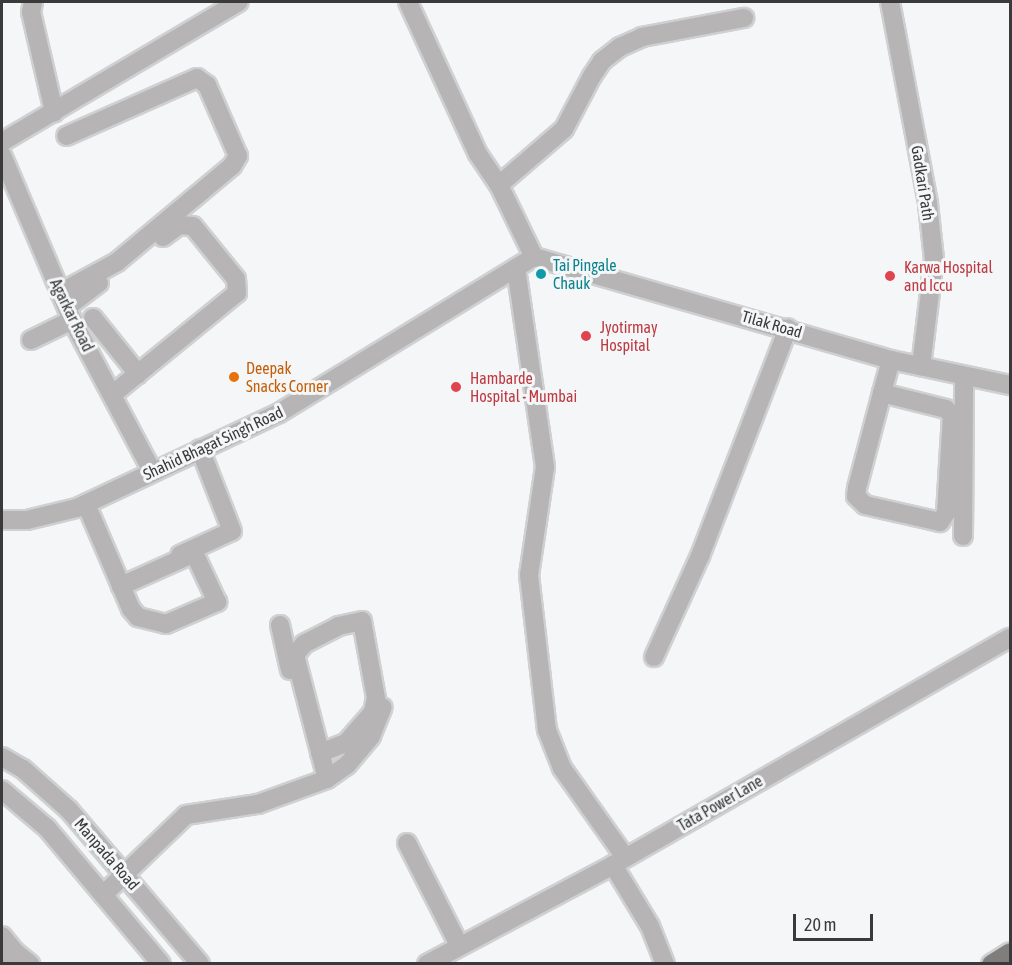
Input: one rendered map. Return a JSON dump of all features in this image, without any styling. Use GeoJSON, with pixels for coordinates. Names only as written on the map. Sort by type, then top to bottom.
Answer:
{"type":"FeatureCollection","features":[{"type":"Feature","properties":{"kind":"main road"},"geometry":{"type":"LineString","coordinates":[[991,963],[1011,952]]}},
{"type":"Feature","properties":{"kind":"street"},"geometry":{"type":"LineString","coordinates":[[33,2],[31,12],[54,112]]}},
{"type":"Feature","properties":{"kind":"street"},"geometry":{"type":"LineString","coordinates":[[2,142],[239,2]]}},
{"type":"Feature","properties":{"kind":"street"},"geometry":{"type":"LineString","coordinates":[[408,2],[473,145],[499,185],[534,257]]}},
{"type":"Feature","properties":{"kind":"street","name":"Gadkari Path"},"geometry":{"type":"LineString","coordinates":[[890,2],[922,170],[933,259],[921,366]]}},
{"type":"Feature","properties":{"kind":"street"},"geometry":{"type":"LineString","coordinates":[[499,185],[564,129],[592,76],[621,47],[642,37],[744,18]]}},
{"type":"Feature","properties":{"kind":"street"},"geometry":{"type":"LineString","coordinates":[[31,340],[117,262],[232,166],[238,156],[207,85],[197,78],[66,136]]}},
{"type":"Feature","properties":{"kind":"street"},"geometry":{"type":"LineString","coordinates":[[91,90],[103,119]]}},
{"type":"Feature","properties":{"kind":"street","name":"Agarkar Road"},"geometry":{"type":"LineString","coordinates":[[3,161],[66,307],[152,471]]}},
{"type":"Feature","properties":{"kind":"street"},"geometry":{"type":"LineString","coordinates":[[66,307],[179,225],[193,226],[236,279],[237,292],[113,394]]}},
{"type":"Feature","properties":{"kind":"street","name":"Tilak Road"},"geometry":{"type":"LineString","coordinates":[[534,257],[788,328],[891,360],[1011,385]]}},
{"type":"Feature","properties":{"kind":"street","name":"Shahid Bhagat Singh Road"},"geometry":{"type":"LineString","coordinates":[[2,520],[27,520],[89,502],[279,413],[534,257]]}},
{"type":"Feature","properties":{"kind":"street"},"geometry":{"type":"LineString","coordinates":[[516,268],[545,467],[529,574],[547,730],[562,768],[619,861],[664,963]]}},
{"type":"Feature","properties":{"kind":"street"},"geometry":{"type":"LineString","coordinates":[[93,318],[138,374]]}},
{"type":"Feature","properties":{"kind":"street"},"geometry":{"type":"LineString","coordinates":[[654,657],[700,556],[788,328]]}},
{"type":"Feature","properties":{"kind":"street"},"geometry":{"type":"LineString","coordinates":[[891,360],[857,488],[860,501],[940,522],[946,513],[956,463],[964,377]]}},
{"type":"Feature","properties":{"kind":"street"},"geometry":{"type":"LineString","coordinates":[[882,393],[949,410],[963,536]]}},
{"type":"Feature","properties":{"kind":"street"},"geometry":{"type":"LineString","coordinates":[[89,502],[128,574],[228,535],[232,527],[201,449]]}},
{"type":"Feature","properties":{"kind":"street"},"geometry":{"type":"LineString","coordinates":[[89,502],[121,586],[131,609],[150,622],[166,624],[217,602],[196,557],[190,555],[121,586]]}},
{"type":"Feature","properties":{"kind":"street"},"geometry":{"type":"LineString","coordinates":[[320,753],[346,743],[373,712],[376,698],[362,621],[339,626],[297,648],[295,655],[320,753],[322,780]]}},
{"type":"Feature","properties":{"kind":"street"},"geometry":{"type":"LineString","coordinates":[[280,625],[322,780]]}},
{"type":"Feature","properties":{"kind":"street","name":"Tata Power Lane"},"geometry":{"type":"LineString","coordinates":[[427,963],[619,861],[1011,638]]}},
{"type":"Feature","properties":{"kind":"street"},"geometry":{"type":"LineString","coordinates":[[103,895],[186,815],[258,804],[322,780],[347,765],[371,736],[384,704]]}},
{"type":"Feature","properties":{"kind":"street","name":"Manpada Road"},"geometry":{"type":"LineString","coordinates":[[2,757],[23,770],[69,810],[200,963]]}},
{"type":"Feature","properties":{"kind":"street","name":"Manpada Road"},"geometry":{"type":"LineString","coordinates":[[2,790],[47,828],[161,963]]}},
{"type":"Feature","properties":{"kind":"street"},"geometry":{"type":"LineString","coordinates":[[407,843],[459,945]]}},
{"type":"Feature","properties":{"kind":"street"},"geometry":{"type":"LineString","coordinates":[[2,936],[8,957],[30,963]]}},
{"type":"Feature","properties":{"kind":"place","name":"Tai Pingale Chauk"},"geometry":{"type":"Point","coordinates":[541,274]}},
{"type":"Feature","properties":{"kind":"place","name":"Karwa Hospital and Iccu"},"geometry":{"type":"Point","coordinates":[890,276]}},
{"type":"Feature","properties":{"kind":"place","name":"Jyotirmay Hospital"},"geometry":{"type":"Point","coordinates":[586,336]}},
{"type":"Feature","properties":{"kind":"place","name":"Deepak Snacks Corner"},"geometry":{"type":"Point","coordinates":[234,377]}},
{"type":"Feature","properties":{"kind":"place","name":"Hambarde Hospital - Mumbai"},"geometry":{"type":"Point","coordinates":[456,387]}}]}
